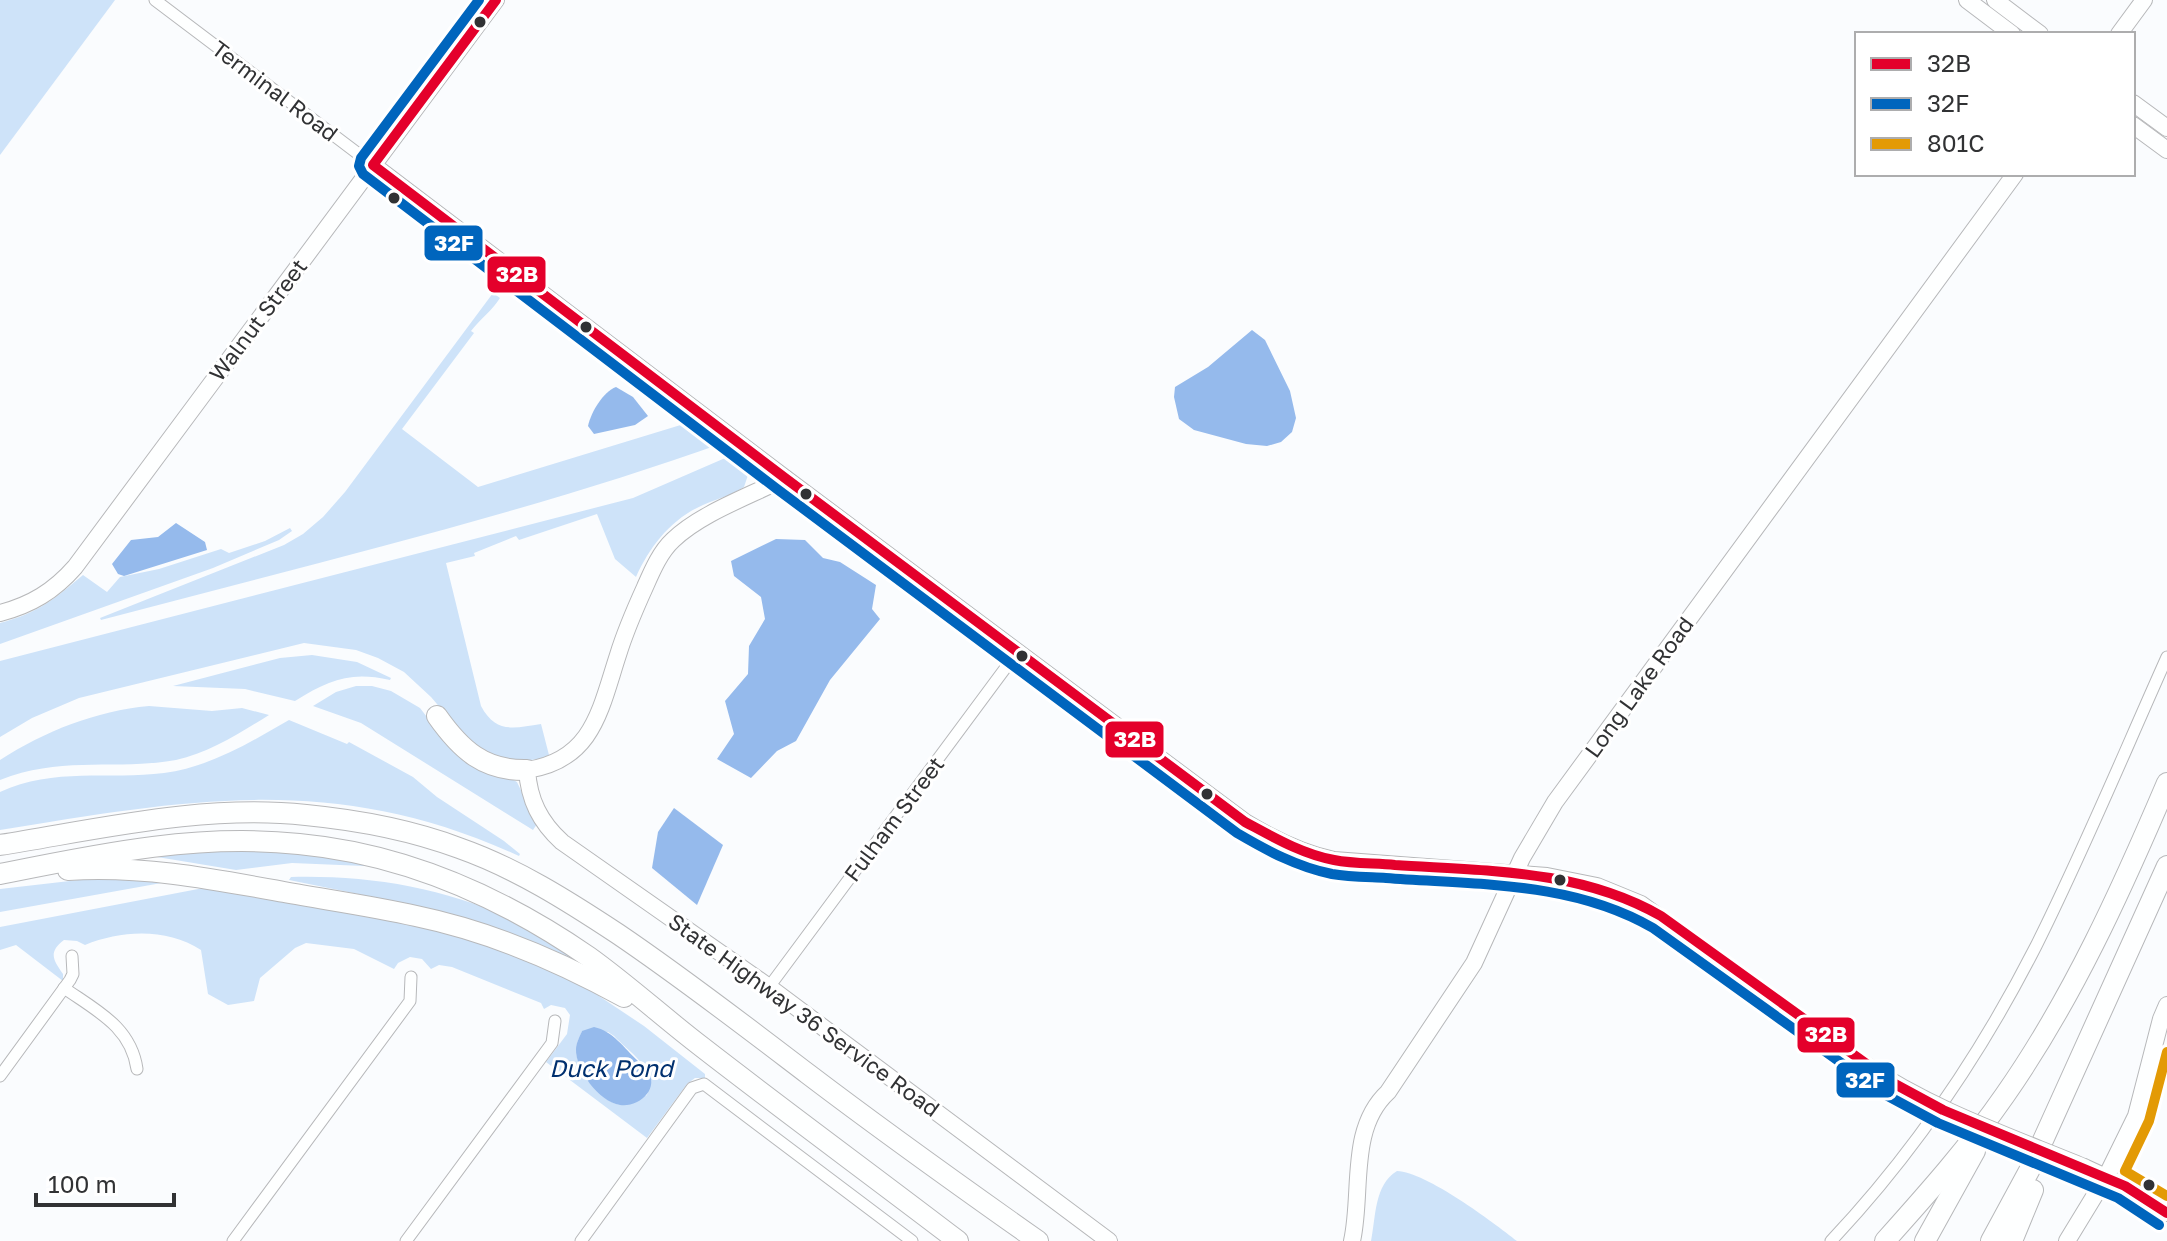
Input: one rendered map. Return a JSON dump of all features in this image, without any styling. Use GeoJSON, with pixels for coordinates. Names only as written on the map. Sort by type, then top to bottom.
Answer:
{"type":"FeatureCollection","features":[{"type":"Feature","properties":{"kind":"highway"},"geometry":{"type":"LineString","coordinates":[[437,716],[454,741],[475,759],[501,769],[527,770]]}},
{"type":"Feature","properties":{"kind":"highway"},"geometry":{"type":"LineString","coordinates":[[1925,1241],[2003,1097],[2099,934],[2167,783]]}},
{"type":"Feature","properties":{"kind":"highway"},"geometry":{"type":"LineString","coordinates":[[0,845],[183,817],[264,812],[347,821],[447,844],[489,859],[566,900],[678,975],[887,1134],[1038,1241]]}},
{"type":"Feature","properties":{"kind":"highway"},"geometry":{"type":"LineString","coordinates":[[0,874],[94,855],[219,841],[300,844],[370,856],[423,871],[475,891],[541,926],[591,959],[958,1241]]}},
{"type":"Feature","properties":{"kind":"highway"},"geometry":{"type":"LineString","coordinates":[[1991,1241],[2019,1192],[2167,866]]}},
{"type":"Feature","properties":{"kind":"highway"},"geometry":{"type":"LineString","coordinates":[[0,874],[75,870],[184,874],[417,916],[507,943],[605,987],[702,1047]]}},
{"type":"Feature","properties":{"kind":"highway"},"geometry":{"type":"LineString","coordinates":[[2012,1241],[2113,989]]}},
{"type":"Feature","properties":{"kind":"highway"},"geometry":{"type":"LineString","coordinates":[[1885,1241],[1945,1175],[2003,1097]]}},
{"type":"Feature","properties":{"kind":"highway"},"geometry":{"type":"LineString","coordinates":[[887,1134],[1014,1241]]}},
{"type":"Feature","properties":{"kind":"street","name":"Terminal Road"},"geometry":{"type":"LineString","coordinates":[[155,0],[1245,822],[1311,855],[1360,864],[1572,880],[1608,890],[1641,904],[1893,1083],[1943,1110],[2106,1177],[2167,1213]]}},
{"type":"Feature","properties":{"kind":"street","name":"Walnut Street"},"geometry":{"type":"LineString","coordinates":[[0,613],[48,593],[75,567],[496,0]]}},
{"type":"Feature","properties":{"kind":"street"},"geometry":{"type":"LineString","coordinates":[[1967,0],[2009,32]]}},
{"type":"Feature","properties":{"kind":"street"},"geometry":{"type":"LineString","coordinates":[[1995,0],[2037,32]]}},
{"type":"Feature","properties":{"kind":"street"},"geometry":{"type":"LineString","coordinates":[[2120,32],[2144,0]]}},
{"type":"Feature","properties":{"kind":"street"},"geometry":{"type":"LineString","coordinates":[[2135,104],[2167,128]]}},
{"type":"Feature","properties":{"kind":"street"},"geometry":{"type":"LineString","coordinates":[[2135,126],[2167,150]]}},
{"type":"Feature","properties":{"kind":"street","name":"Long Lake Road"},"geometry":{"type":"LineString","coordinates":[[1352,1241],[1358,1203],[1359,1161],[1368,1120],[1377,1102],[1388,1092],[1474,963],[1514,875],[1555,802],[2014,176]]}},
{"type":"Feature","properties":{"kind":"street"},"geometry":{"type":"LineString","coordinates":[[748,497],[756,474],[753,453]]}},
{"type":"Feature","properties":{"kind":"street"},"geometry":{"type":"LineString","coordinates":[[527,770],[566,757],[578,748],[594,726],[628,625],[654,567],[672,540],[709,516],[785,478]]}},
{"type":"Feature","properties":{"kind":"street","name":"Fulham Street"},"geometry":{"type":"LineString","coordinates":[[769,987],[1018,651]]}},
{"type":"Feature","properties":{"kind":"street"},"geometry":{"type":"LineString","coordinates":[[1831,1241],[1924,1127],[2013,988],[2061,895],[2167,657]]}},
{"type":"Feature","properties":{"kind":"street","name":"State Highway 36 Service Road"},"geometry":{"type":"LineString","coordinates":[[527,770],[531,797],[553,834],[769,987],[1109,1241]]}},
{"type":"Feature","properties":{"kind":"street"},"geometry":{"type":"LineString","coordinates":[[0,1076],[73,974],[72,956]]}},
{"type":"Feature","properties":{"kind":"street"},"geometry":{"type":"LineString","coordinates":[[233,1241],[410,1001],[411,977]]}},
{"type":"Feature","properties":{"kind":"street"},"geometry":{"type":"LineString","coordinates":[[64,988],[125,1034],[135,1051],[137,1069]]}},
{"type":"Feature","properties":{"kind":"street"},"geometry":{"type":"LineString","coordinates":[[2067,1241],[2106,1177],[2136,1116],[2167,1005]]}},
{"type":"Feature","properties":{"kind":"street"},"geometry":{"type":"LineString","coordinates":[[406,1241],[552,1043],[555,1021]]}},
{"type":"Feature","properties":{"kind":"street"},"geometry":{"type":"LineString","coordinates":[[581,1241],[692,1088],[698,1085],[710,1087],[912,1241]]}},
{"type":"Feature","properties":{"kind":"shaded area"},"geometry":{"type":"Polygon","coordinates":[[[0,0],[115,0],[0,155],[0,0]]]}},
{"type":"Feature","properties":{"kind":"shaded area"},"geometry":{"type":"Polygon","coordinates":[[[493,293],[500,298],[494,307],[471,331],[474,333],[402,429],[478,487],[697,420],[726,442],[494,516],[101,620],[284,545],[303,534],[345,492],[493,293]]]}},
{"type":"Feature","properties":{"kind":"shaded area"},"geometry":{"type":"Polygon","coordinates":[[[739,452],[747,459],[750,469],[744,487],[703,505],[671,526],[655,544],[636,577],[615,559],[597,514],[519,540],[516,536],[474,553],[475,556],[446,563],[481,706],[499,725],[541,724],[549,755],[539,759],[514,762],[478,752],[431,697],[404,672],[356,650],[304,643],[79,698],[32,718],[0,737],[0,661],[633,498],[739,452]]]}},
{"type":"Feature","properties":{"kind":"shaded area"},"geometry":{"type":"Polygon","coordinates":[[[290,528],[292,531],[279,540],[213,568],[0,644],[0,623],[45,604],[83,575],[107,592],[120,577],[159,569],[221,549],[229,553],[265,541],[290,528]]]}},
{"type":"Feature","properties":{"kind":"shaded area"},"geometry":{"type":"Polygon","coordinates":[[[312,655],[357,662],[391,678],[340,679],[295,701],[245,689],[173,686],[280,658],[312,655]]]}},
{"type":"Feature","properties":{"kind":"shaded area"},"geometry":{"type":"Polygon","coordinates":[[[356,686],[391,691],[420,708],[450,747],[517,782],[537,824],[533,830],[361,723],[313,706],[336,692],[356,686]]]}},
{"type":"Feature","properties":{"kind":"shaded area"},"geometry":{"type":"Polygon","coordinates":[[[149,706],[212,711],[242,708],[269,715],[212,747],[176,760],[46,768],[0,780],[0,760],[35,740],[110,712],[149,706]]]}},
{"type":"Feature","properties":{"kind":"shaded area"},"geometry":{"type":"Polygon","coordinates":[[[289,720],[347,744],[349,742],[413,777],[437,797],[504,841],[519,856],[452,829],[387,812],[324,803],[262,800],[199,802],[0,830],[0,792],[20,784],[61,777],[143,775],[181,770],[229,753],[289,720]]]}},
{"type":"Feature","properties":{"kind":"shaded area"},"geometry":{"type":"Polygon","coordinates":[[[273,850],[365,863],[364,866],[292,863],[236,870],[157,857],[195,851],[273,850]]]}},
{"type":"Feature","properties":{"kind":"shaded area"},"geometry":{"type":"Polygon","coordinates":[[[291,877],[350,878],[439,893],[496,912],[523,925],[600,975],[474,921],[432,909],[289,880],[291,877]]]}},
{"type":"Feature","properties":{"kind":"shaded area"},"geometry":{"type":"Polygon","coordinates":[[[96,878],[167,882],[0,912],[0,889],[96,878]]]}},
{"type":"Feature","properties":{"kind":"shaded area"},"geometry":{"type":"Polygon","coordinates":[[[219,885],[470,937],[566,977],[596,994],[644,1026],[705,1074],[705,1078],[695,1078],[687,1084],[647,1138],[546,1062],[567,1034],[570,1015],[565,1008],[551,1005],[544,1009],[541,1003],[452,967],[439,965],[431,969],[422,959],[410,957],[394,969],[354,949],[306,943],[295,948],[260,978],[254,1001],[228,1005],[208,994],[201,950],[174,938],[129,934],[85,945],[64,940],[54,952],[63,981],[16,945],[0,950],[0,927],[219,885]],[[582,1031],[576,1047],[577,1058],[584,1072],[607,1100],[621,1105],[629,1104],[647,1095],[648,1076],[641,1062],[608,1032],[582,1031]]]}},
{"type":"Feature","properties":{"kind":"shaded area"},"geometry":{"type":"Polygon","coordinates":[[[1397,1171],[1441,1189],[1517,1241],[1371,1241],[1380,1193],[1389,1177],[1397,1171]]]}},
{"type":"Feature","properties":{"kind":"water"},"geometry":{"type":"Polygon","coordinates":[[[1252,330],[1265,340],[1290,391],[1296,418],[1292,432],[1281,442],[1267,446],[1246,444],[1194,430],[1179,419],[1174,397],[1175,387],[1208,367],[1252,330]]]}},
{"type":"Feature","properties":{"kind":"water"},"geometry":{"type":"Polygon","coordinates":[[[616,387],[633,397],[648,416],[635,425],[594,434],[588,426],[592,415],[602,398],[616,387]]]}},
{"type":"Feature","properties":{"kind":"water"},"geometry":{"type":"Polygon","coordinates":[[[176,523],[205,542],[207,550],[124,576],[118,574],[112,564],[131,540],[158,537],[176,523]]]}},
{"type":"Feature","properties":{"kind":"water"},"geometry":{"type":"Polygon","coordinates":[[[776,539],[805,540],[823,558],[840,562],[876,585],[872,609],[880,619],[830,680],[796,741],[777,751],[751,778],[717,759],[734,734],[725,701],[748,674],[749,646],[765,619],[761,597],[734,576],[731,561],[776,539]]]}},
{"type":"Feature","properties":{"kind":"water"},"geometry":{"type":"Polygon","coordinates":[[[674,808],[723,845],[697,905],[652,868],[658,832],[674,808]]]}},
{"type":"Feature","properties":{"kind":"water","name":"Duck Pond"},"geometry":{"type":"Polygon","coordinates":[[[594,1027],[613,1036],[646,1069],[651,1084],[646,1096],[634,1103],[620,1105],[604,1098],[590,1083],[580,1066],[576,1049],[582,1031],[594,1027]]]}},
{"type":"Feature","properties":{"kind":"transit line","name":"32F"},"geometry":{"type":"LineString","coordinates":[[479,0],[361,158],[359,166],[363,174],[1237,833],[1294,862],[1332,874],[1523,888],[1590,901],[1622,913],[1653,928],[1886,1095],[1938,1123],[2118,1198],[2159,1225]]}},
{"type":"Feature","properties":{"kind":"transit line","name":"32B"},"geometry":{"type":"LineString","coordinates":[[496,0],[373,165],[1245,822],[1299,849],[1334,860],[1531,875],[1598,889],[1630,901],[1661,916],[1893,1083],[1943,1110],[2125,1186],[2167,1213]]}},
{"type":"Feature","properties":{"kind":"transit line","name":"801C"},"geometry":{"type":"LineString","coordinates":[[2167,1052],[2149,1121],[2125,1171],[2167,1196]]}}]}
